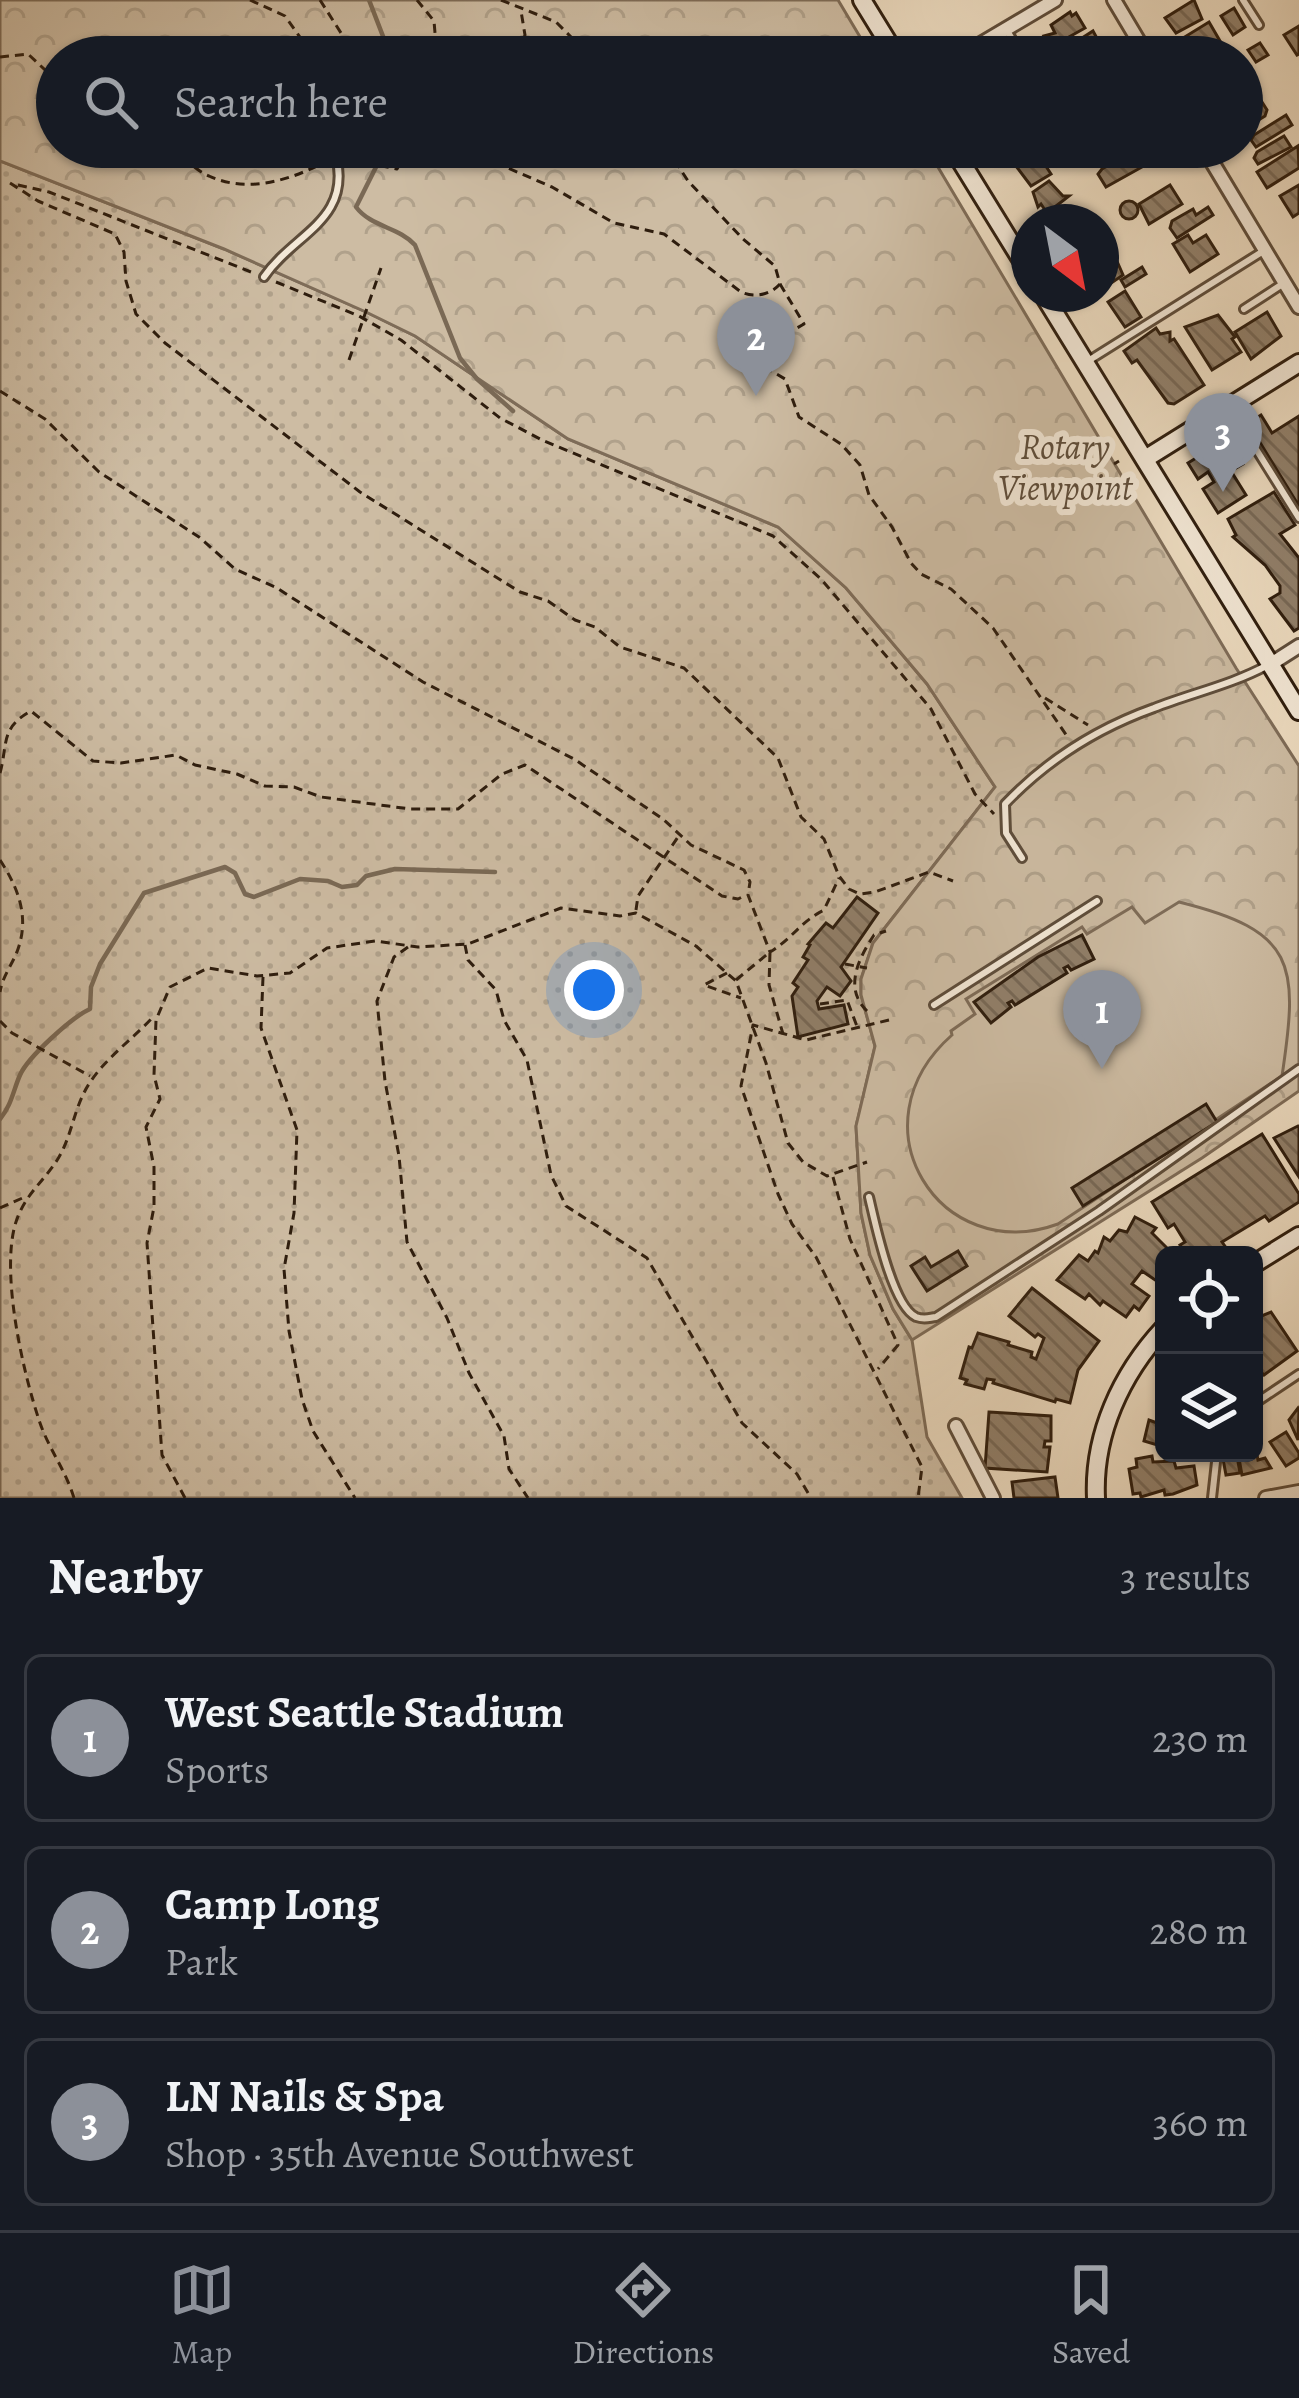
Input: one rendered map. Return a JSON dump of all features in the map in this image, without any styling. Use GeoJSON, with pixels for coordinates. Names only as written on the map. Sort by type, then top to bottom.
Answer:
{"type":"FeatureCollection","features":[{"type":"Feature","properties":{"kind":"main road"},"geometry":{"type":"LineString","coordinates":[[862,0],[884,36]]}},
{"type":"Feature","properties":{"kind":"main road"},"geometry":{"type":"LineString","coordinates":[[965,168],[1011,243]]}},
{"type":"Feature","properties":{"kind":"main road"},"geometry":{"type":"LineString","coordinates":[[1054,312],[1299,711]]}},
{"type":"Feature","properties":{"kind":"main road"},"geometry":{"type":"LineString","coordinates":[[1145,460],[1230,407],[1271,388],[1299,363]]}},
{"type":"Feature","properties":{"kind":"main road"},"geometry":{"type":"LineString","coordinates":[[1263,1258],[1299,1236]]}},
{"type":"Feature","properties":{"kind":"main road"},"geometry":{"type":"LineString","coordinates":[[1096,1498],[1096,1462],[1112,1408],[1136,1361],[1155,1339]]}},
{"type":"Feature","properties":{"kind":"street"},"geometry":{"type":"LineString","coordinates":[[991,36],[1054,0]]}},
{"type":"Feature","properties":{"kind":"street"},"geometry":{"type":"LineString","coordinates":[[1114,0],[1135,36]]}},
{"type":"Feature","properties":{"kind":"street"},"geometry":{"type":"LineString","coordinates":[[1216,168],[1299,307]]}},
{"type":"Feature","properties":{"kind":"street"},"geometry":{"type":"LineString","coordinates":[[1271,664],[1299,646]]}},
{"type":"Feature","properties":{"kind":"street"},"geometry":{"type":"LineString","coordinates":[[956,1426],[993,1498]]}},
{"type":"Feature","properties":{"kind":"street"},"geometry":{"type":"LineString","coordinates":[[1266,1498],[1299,1492]]}},
{"type":"Feature","properties":{"kind":"lane"},"geometry":{"type":"LineString","coordinates":[[1244,0],[1259,25]]}},
{"type":"Feature","properties":{"kind":"lane"},"geometry":{"type":"LineString","coordinates":[[1006,29],[1010,36]]}},
{"type":"Feature","properties":{"kind":"lane"},"geometry":{"type":"LineString","coordinates":[[264,278],[275,262],[310,235],[334,204],[340,187],[338,168]]}},
{"type":"Feature","properties":{"kind":"lane"},"geometry":{"type":"LineString","coordinates":[[1085,363],[1265,250]]}},
{"type":"Feature","properties":{"kind":"lane"},"geometry":{"type":"LineString","coordinates":[[1244,309],[1285,283]]}},
{"type":"Feature","properties":{"kind":"lane"},"geometry":{"type":"LineString","coordinates":[[1230,407],[1299,518]]}},
{"type":"Feature","properties":{"kind":"lane"},"geometry":{"type":"LineString","coordinates":[[1022,859],[1006,833],[1005,804],[1074,746],[1136,715],[1230,684],[1271,664]]}},
{"type":"Feature","properties":{"kind":"lane"},"geometry":{"type":"LineString","coordinates":[[934,1005],[1096,901]]}},
{"type":"Feature","properties":{"kind":"lane"},"geometry":{"type":"LineString","coordinates":[[869,1197],[880,1247],[906,1308],[916,1317],[936,1316],[1099,1211],[1299,1070]]}},
{"type":"Feature","properties":{"kind":"lane"},"geometry":{"type":"LineString","coordinates":[[1263,1398],[1299,1373]]}},
{"type":"Feature","properties":{"kind":"lane"},"geometry":{"type":"LineString","coordinates":[[1213,1498],[1216,1462]]}},
{"type":"Feature","properties":{"kind":"path"},"geometry":{"type":"LineString","coordinates":[[250,0],[285,16],[299,36]]}},
{"type":"Feature","properties":{"kind":"path"},"geometry":{"type":"LineString","coordinates":[[320,0],[344,36]]}},
{"type":"Feature","properties":{"kind":"path"},"geometry":{"type":"LineString","coordinates":[[417,0],[434,20],[435,36]]}},
{"type":"Feature","properties":{"kind":"path"},"geometry":{"type":"LineString","coordinates":[[501,0],[556,22],[570,36]]}},
{"type":"Feature","properties":{"kind":"path"},"geometry":{"type":"LineString","coordinates":[[521,11],[525,36]]}},
{"type":"Feature","properties":{"kind":"path"},"geometry":{"type":"LineString","coordinates":[[0,57],[28,54],[36,61]]}},
{"type":"Feature","properties":{"kind":"path"},"geometry":{"type":"LineString","coordinates":[[197,168],[207,176],[255,185],[272,184],[307,168]]}},
{"type":"Feature","properties":{"kind":"path"},"geometry":{"type":"LineString","coordinates":[[508,168],[614,223],[664,234],[741,292],[765,293],[780,284]]}},
{"type":"Feature","properties":{"kind":"path"},"geometry":{"type":"LineString","coordinates":[[679,168],[743,239],[775,266],[804,324],[771,343],[768,363],[784,379],[800,417],[841,444],[860,465],[869,495],[910,563],[951,589],[981,616],[1067,736]]}},
{"type":"Feature","properties":{"kind":"path"},"geometry":{"type":"LineString","coordinates":[[0,177],[38,201],[115,234],[124,252],[136,314],[165,343],[328,469],[520,592],[548,601],[620,647],[683,668],[778,758],[801,818],[824,839],[845,886],[860,894],[929,872],[952,881]]}},
{"type":"Feature","properties":{"kind":"path"},"geometry":{"type":"LineString","coordinates":[[10,183],[49,192],[363,318],[401,340],[515,426],[773,536],[821,579],[920,694],[975,794],[996,815]]}},
{"type":"Feature","properties":{"kind":"path"},"geometry":{"type":"LineString","coordinates":[[349,360],[381,268]]}},
{"type":"Feature","properties":{"kind":"path"},"geometry":{"type":"LineString","coordinates":[[0,391],[45,419],[99,472],[200,537],[235,569],[277,588],[423,682],[574,759],[663,819],[691,845],[744,870],[750,882],[748,895],[770,952],[769,986],[784,1036]]}},
{"type":"Feature","properties":{"kind":"path"},"geometry":{"type":"LineString","coordinates":[[1042,696],[1089,727]]}},
{"type":"Feature","properties":{"kind":"path"},"geometry":{"type":"LineString","coordinates":[[0,773],[14,721],[31,711],[93,761],[121,763],[176,755],[265,786],[295,787],[321,797],[410,809],[458,809],[502,774],[525,765],[722,896],[738,899],[748,895]]}},
{"type":"Feature","properties":{"kind":"path"},"geometry":{"type":"LineString","coordinates":[[636,913],[638,896],[679,835]]}},
{"type":"Feature","properties":{"kind":"path"},"geometry":{"type":"LineString","coordinates":[[0,860],[23,908],[20,946],[2,977],[0,992]]}},
{"type":"Feature","properties":{"kind":"path"},"geometry":{"type":"LineString","coordinates":[[736,981],[788,941],[806,918],[829,905],[839,876]]}},
{"type":"Feature","properties":{"kind":"path"},"geometry":{"type":"LineString","coordinates":[[185,1498],[162,1455],[147,1244],[154,1207],[154,1167],[146,1127],[160,1099],[154,1076],[156,1020],[170,987],[208,968],[290,974],[327,948],[375,941],[410,946],[465,944],[561,908],[620,916],[636,913],[696,946],[736,981],[788,1143],[813,1170],[833,1175],[866,1162]]}},
{"type":"Feature","properties":{"kind":"path"},"geometry":{"type":"LineString","coordinates":[[867,1011],[858,1000],[856,966],[874,935],[886,931]]}},
{"type":"Feature","properties":{"kind":"path"},"geometry":{"type":"LineString","coordinates":[[465,944],[468,960],[496,990],[504,1020],[527,1060],[551,1175],[566,1205],[647,1258],[742,1423],[797,1474],[812,1498]]}},
{"type":"Feature","properties":{"kind":"path"},"geometry":{"type":"LineString","coordinates":[[410,946],[394,957],[377,1001],[407,1242],[447,1318],[469,1373],[491,1408],[504,1436],[509,1469],[528,1498]]}},
{"type":"Feature","properties":{"kind":"path"},"geometry":{"type":"LineString","coordinates":[[845,964],[867,968]]}},
{"type":"Feature","properties":{"kind":"path"},"geometry":{"type":"LineString","coordinates":[[729,973],[704,985],[741,998]]}},
{"type":"Feature","properties":{"kind":"path"},"geometry":{"type":"LineString","coordinates":[[263,975],[261,1028],[298,1130],[284,1269],[289,1331],[302,1399],[314,1431],[356,1498]]}},
{"type":"Feature","properties":{"kind":"path"},"geometry":{"type":"LineString","coordinates":[[820,1004],[847,1000],[858,1030]]}},
{"type":"Feature","properties":{"kind":"path"},"geometry":{"type":"LineString","coordinates":[[74,1498],[41,1427],[12,1297],[14,1227],[29,1195],[60,1156],[73,1112],[92,1078],[160,1010]]}},
{"type":"Feature","properties":{"kind":"path"},"geometry":{"type":"LineString","coordinates":[[753,1025],[806,1040],[889,1020]]}},
{"type":"Feature","properties":{"kind":"path"},"geometry":{"type":"LineString","coordinates":[[0,1021],[12,1033],[92,1078]]}},
{"type":"Feature","properties":{"kind":"path"},"geometry":{"type":"LineString","coordinates":[[753,1025],[741,1086],[778,1193],[922,1467],[917,1498]]}},
{"type":"Feature","properties":{"kind":"path"},"geometry":{"type":"LineString","coordinates":[[833,1175],[850,1239],[898,1346],[875,1372]]}},
{"type":"Feature","properties":{"kind":"path"},"geometry":{"type":"LineString","coordinates":[[0,1208],[29,1195]]}},
{"type":"Feature","properties":{"kind":"green space","name":"Rotary Viewpoint"},"geometry":{"type":"Polygon","coordinates":[[[0,0],[838,0],[859,36],[36,36],[36,168],[938,168],[1011,290],[1011,312],[1024,312],[1299,766],[1299,1091],[1202,1158],[912,1340],[870,1255],[861,1213],[856,1126],[875,1046],[861,979],[873,943],[995,787],[927,684],[846,588],[778,527],[568,439],[415,336],[224,249],[0,161],[0,0]]]}},
{"type":"Feature","properties":{"kind":"green space"},"geometry":{"type":"Polygon","coordinates":[[[0,161],[224,249],[366,312],[415,336],[568,439],[778,527],[846,588],[927,684],[995,787],[873,943],[861,995],[875,1046],[856,1127],[861,1213],[870,1255],[912,1340],[927,1437],[962,1498],[0,1498],[0,161]]]}},
{"type":"Feature","properties":{"kind":"green space"},"geometry":{"type":"Polygon","coordinates":[[[1179,902],[1247,926],[1281,958],[1290,1005],[1282,1076],[1058,1224],[1015,1232],[977,1225],[946,1207],[923,1179],[910,1146],[909,1109],[922,1071],[951,1031],[975,1014],[966,999],[1082,927],[1087,934],[1132,907],[1145,923],[1179,902]]]}},
{"type":"Feature","properties":{"kind":"building"},"geometry":{"type":"Polygon","coordinates":[[[1194,0],[1202,19],[1176,33],[1165,18],[1194,0]]]}},
{"type":"Feature","properties":{"kind":"building"},"geometry":{"type":"Polygon","coordinates":[[[1234,8],[1245,27],[1233,35],[1221,16],[1234,8]]]}},
{"type":"Feature","properties":{"kind":"building"},"geometry":{"type":"Polygon","coordinates":[[[1070,12],[1072,16],[1076,13],[1085,28],[1071,36],[1044,36],[1055,33],[1051,25],[1070,12]]]}},
{"type":"Feature","properties":{"kind":"building"},"geometry":{"type":"Polygon","coordinates":[[[1209,22],[1217,36],[1186,36],[1209,22]]]}},
{"type":"Feature","properties":{"kind":"building"},"geometry":{"type":"Polygon","coordinates":[[[1299,26],[1299,54],[1297,55],[1284,35],[1299,26]]]}},
{"type":"Feature","properties":{"kind":"building"},"geometry":{"type":"Polygon","coordinates":[[[1286,115],[1292,125],[1263,143],[1263,129],[1286,115]]]}},
{"type":"Feature","properties":{"kind":"building"},"geometry":{"type":"Polygon","coordinates":[[[1284,136],[1291,147],[1263,161],[1263,148],[1284,136]]]}},
{"type":"Feature","properties":{"kind":"building"},"geometry":{"type":"Polygon","coordinates":[[[1298,146],[1299,168],[1267,188],[1257,172],[1298,146]]]}},
{"type":"Feature","properties":{"kind":"building"},"geometry":{"type":"Polygon","coordinates":[[[1018,168],[1047,168],[1051,174],[1031,186],[1018,168]]]}},
{"type":"Feature","properties":{"kind":"building"},"geometry":{"type":"Polygon","coordinates":[[[1140,168],[1106,187],[1098,174],[1102,169],[1140,168]]]}},
{"type":"Feature","properties":{"kind":"building"},"geometry":{"type":"Polygon","coordinates":[[[1049,181],[1069,196],[1059,204],[1037,204],[1033,192],[1049,181]]]}},
{"type":"Feature","properties":{"kind":"building"},"geometry":{"type":"Polygon","coordinates":[[[1170,185],[1182,204],[1149,224],[1139,204],[1170,185]]]}},
{"type":"Feature","properties":{"kind":"building"},"geometry":{"type":"Polygon","coordinates":[[[1299,185],[1299,213],[1293,217],[1280,196],[1299,185]]]}},
{"type":"Feature","properties":{"kind":"building"},"geometry":{"type":"Polygon","coordinates":[[[1129,201],[1138,210],[1129,219],[1120,210],[1129,201]]]}},
{"type":"Feature","properties":{"kind":"building"},"geometry":{"type":"Polygon","coordinates":[[[1208,207],[1213,215],[1177,238],[1170,228],[1172,221],[1208,207]]]}},
{"type":"Feature","properties":{"kind":"building"},"geometry":{"type":"Polygon","coordinates":[[[1188,235],[1193,243],[1206,235],[1218,254],[1190,272],[1173,244],[1188,235]]]}},
{"type":"Feature","properties":{"kind":"building"},"geometry":{"type":"Polygon","coordinates":[[[1142,267],[1146,274],[1125,287],[1121,280],[1142,267]]]}},
{"type":"Feature","properties":{"kind":"building"},"geometry":{"type":"Polygon","coordinates":[[[1125,291],[1141,317],[1125,327],[1115,312],[1119,312],[1119,295],[1125,291]]]}},
{"type":"Feature","properties":{"kind":"building"},"geometry":{"type":"Polygon","coordinates":[[[1267,312],[1281,336],[1251,359],[1235,332],[1267,312]]]}},
{"type":"Feature","properties":{"kind":"building"},"geometry":{"type":"Polygon","coordinates":[[[1218,315],[1241,352],[1212,370],[1185,327],[1218,315]]]}},
{"type":"Feature","properties":{"kind":"building"},"geometry":{"type":"Polygon","coordinates":[[[1156,328],[1160,334],[1170,332],[1170,341],[1174,339],[1204,385],[1174,404],[1168,403],[1137,360],[1132,363],[1124,351],[1156,328]]]}},
{"type":"Feature","properties":{"kind":"building"},"geometry":{"type":"Polygon","coordinates":[[[1261,415],[1272,433],[1299,416],[1299,506],[1248,423],[1261,415]]]}},
{"type":"Feature","properties":{"kind":"building"},"geometry":{"type":"Polygon","coordinates":[[[1236,431],[1248,450],[1239,455],[1227,436],[1236,431]]]}},
{"type":"Feature","properties":{"kind":"building"},"geometry":{"type":"Polygon","coordinates":[[[1219,444],[1225,453],[1233,448],[1243,464],[1231,471],[1246,495],[1218,513],[1203,489],[1214,482],[1208,472],[1198,479],[1188,463],[1219,444]]]}},
{"type":"Feature","properties":{"kind":"building"},"geometry":{"type":"Polygon","coordinates":[[[1274,492],[1295,525],[1280,534],[1299,558],[1299,628],[1294,631],[1270,599],[1280,593],[1280,586],[1265,565],[1233,537],[1228,519],[1274,492]]]}},
{"type":"Feature","properties":{"kind":"building"},"geometry":{"type":"Polygon","coordinates":[[[857,897],[878,913],[841,967],[851,981],[840,996],[827,987],[817,1001],[819,1009],[844,1005],[848,1024],[798,1037],[792,996],[798,987],[793,983],[808,960],[803,957],[808,944],[826,923],[833,928],[857,897]]]}},
{"type":"Feature","properties":{"kind":"building"},"geometry":{"type":"Polygon","coordinates":[[[1082,935],[1094,959],[1071,970],[1064,968],[1067,973],[1015,1005],[1008,1003],[1011,1007],[991,1023],[974,1002],[1038,957],[1082,935]]]}},
{"type":"Feature","properties":{"kind":"building"},"geometry":{"type":"Polygon","coordinates":[[[1206,1104],[1217,1122],[1083,1206],[1072,1188],[1206,1104]]]}},
{"type":"Feature","properties":{"kind":"building"},"geometry":{"type":"Polygon","coordinates":[[[1299,1127],[1299,1177],[1274,1138],[1299,1127]]]}},
{"type":"Feature","properties":{"kind":"building"},"geometry":{"type":"Polygon","coordinates":[[[1262,1134],[1299,1194],[1299,1202],[1269,1221],[1265,1216],[1222,1242],[1225,1246],[1181,1246],[1185,1242],[1174,1224],[1168,1228],[1152,1202],[1262,1134]]]}},
{"type":"Feature","properties":{"kind":"building"},"geometry":{"type":"Polygon","coordinates":[[[1135,1217],[1156,1228],[1152,1233],[1165,1246],[1155,1246],[1155,1280],[1142,1271],[1132,1284],[1149,1296],[1126,1317],[1057,1280],[1079,1255],[1088,1261],[1098,1253],[1104,1237],[1110,1241],[1119,1230],[1127,1232],[1135,1217]]]}},
{"type":"Feature","properties":{"kind":"building"},"geometry":{"type":"Polygon","coordinates":[[[958,1251],[967,1266],[927,1291],[911,1266],[925,1257],[931,1267],[958,1251]]]}},
{"type":"Feature","properties":{"kind":"building"},"geometry":{"type":"Polygon","coordinates":[[[1032,1288],[1099,1341],[1078,1370],[1070,1403],[994,1380],[987,1379],[984,1389],[960,1378],[978,1333],[1032,1352],[1036,1359],[1044,1338],[1035,1337],[1009,1316],[1032,1288]]]}},
{"type":"Feature","properties":{"kind":"building"},"geometry":{"type":"Polygon","coordinates":[[[1271,1312],[1297,1351],[1264,1375],[1263,1374],[1263,1315],[1271,1312]]]}},
{"type":"Feature","properties":{"kind":"building"},"geometry":{"type":"Polygon","coordinates":[[[1299,1410],[1298,1440],[1289,1420],[1299,1410]]]}},
{"type":"Feature","properties":{"kind":"building"},"geometry":{"type":"Polygon","coordinates":[[[989,1412],[1051,1416],[1051,1441],[1045,1441],[1044,1447],[1050,1447],[1047,1472],[985,1468],[989,1412]]]}},
{"type":"Feature","properties":{"kind":"building"},"geometry":{"type":"Polygon","coordinates":[[[1149,1420],[1155,1422],[1155,1444],[1144,1441],[1149,1420]]]}},
{"type":"Feature","properties":{"kind":"building"},"geometry":{"type":"Polygon","coordinates":[[[1286,1432],[1299,1458],[1286,1466],[1270,1442],[1286,1432]]]}},
{"type":"Feature","properties":{"kind":"building"},"geometry":{"type":"Polygon","coordinates":[[[1152,1456],[1153,1462],[1174,1462],[1176,1468],[1194,1466],[1197,1485],[1173,1494],[1165,1495],[1164,1490],[1141,1497],[1133,1494],[1129,1469],[1137,1467],[1136,1459],[1152,1456]]]}},
{"type":"Feature","properties":{"kind":"building"},"geometry":{"type":"Polygon","coordinates":[[[1265,1458],[1271,1468],[1242,1475],[1240,1462],[1263,1462],[1265,1458]]]}},
{"type":"Feature","properties":{"kind":"building"},"geometry":{"type":"Polygon","coordinates":[[[1224,1462],[1238,1462],[1240,1473],[1226,1475],[1224,1462]]]}},
{"type":"Feature","properties":{"kind":"building"},"geometry":{"type":"Polygon","coordinates":[[[1055,1477],[1058,1498],[1014,1498],[1012,1482],[1055,1477]]]}},
{"type":"Feature","properties":{"kind":"waterway"},"geometry":{"type":"LineString","coordinates":[[369,0],[383,36]]}},
{"type":"Feature","properties":{"kind":"waterway"},"geometry":{"type":"LineString","coordinates":[[376,168],[356,207],[415,245],[460,358],[513,411]]}},
{"type":"Feature","properties":{"kind":"waterway"},"geometry":{"type":"LineString","coordinates":[[0,1119],[32,1058],[90,1009],[91,987],[100,964],[144,893],[225,867],[235,873],[245,894],[254,897],[300,879],[342,887],[395,869],[495,872]]}},
{"type":"Feature","properties":{"kind":"place","name":"Camp Long"},"geometry":{"type":"Point","coordinates":[756,396]}},
{"type":"Feature","properties":{"kind":"place","name":"LN Nails & Spa"},"geometry":{"type":"Point","coordinates":[1223,492]}},
{"type":"Feature","properties":{"kind":"place","name":"West Seattle Stadium"},"geometry":{"type":"Point","coordinates":[1102,1069]}}]}
